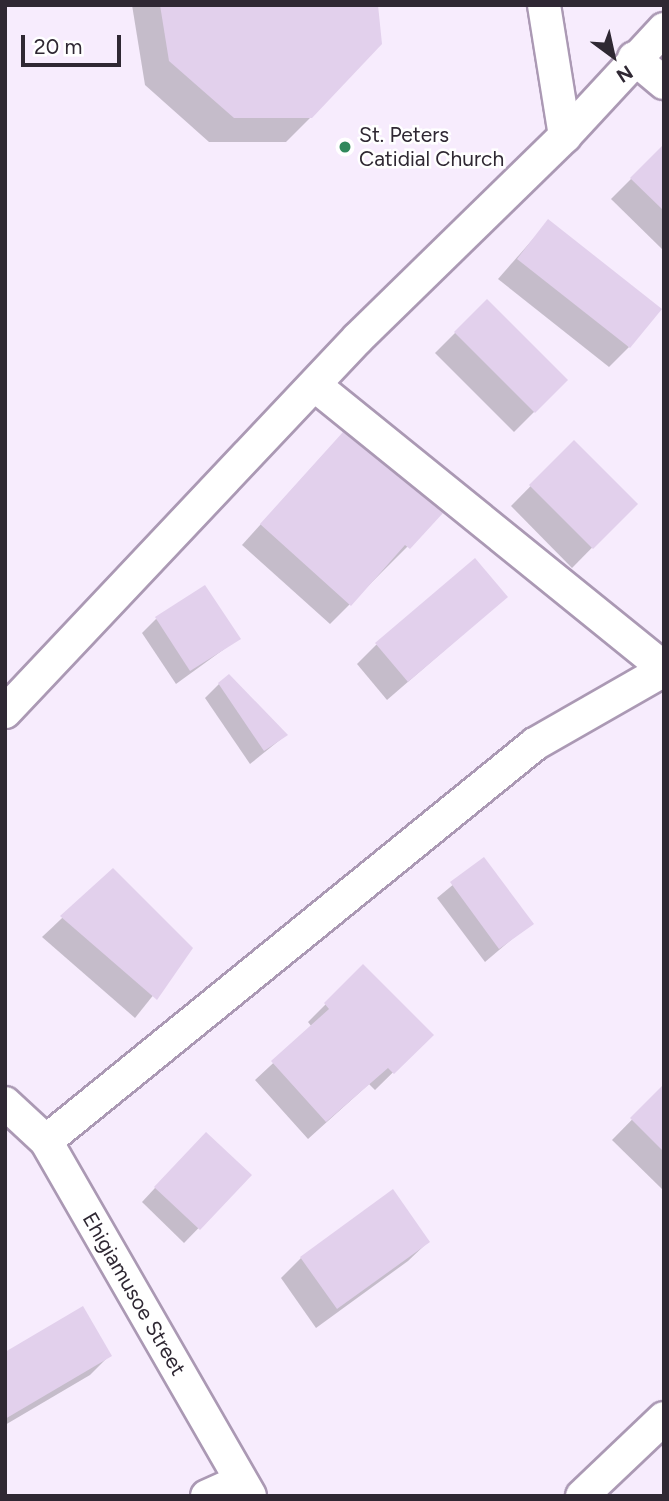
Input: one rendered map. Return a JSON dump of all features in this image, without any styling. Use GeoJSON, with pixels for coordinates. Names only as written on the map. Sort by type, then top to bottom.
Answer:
{"type":"FeatureCollection","features":[{"type":"Feature","properties":{"kind":"street"},"geometry":{"type":"LineString","coordinates":[[544,5],[565,136]]}},
{"type":"Feature","properties":{"kind":"street"},"geometry":{"type":"LineString","coordinates":[[5,712],[317,387],[358,338],[565,136],[634,58],[664,29]]}},
{"type":"Feature","properties":{"kind":"street"},"geometry":{"type":"LineString","coordinates":[[634,58],[664,83]]}},
{"type":"Feature","properties":{"kind":"street"},"geometry":{"type":"LineString","coordinates":[[46,1141],[535,744],[664,669],[317,387]]}},
{"type":"Feature","properties":{"kind":"street","name":"Ehigiamusoe Street"},"geometry":{"type":"LineString","coordinates":[[5,1103],[46,1141],[245,1488]]}},
{"type":"Feature","properties":{"kind":"street"},"geometry":{"type":"LineString","coordinates":[[582,1496],[664,1418]]}},
{"type":"Feature","properties":{"kind":"street"},"geometry":{"type":"LineString","coordinates":[[207,1496],[245,1488]]}},
{"type":"Feature","properties":{"kind":"building"},"geometry":{"type":"Polygon","coordinates":[[[160,5],[378,5],[382,44],[312,118],[234,118],[169,61],[160,5]]]}},
{"type":"Feature","properties":{"kind":"building"},"geometry":{"type":"Polygon","coordinates":[[[664,144],[664,211],[630,178],[664,144]]]}},
{"type":"Feature","properties":{"kind":"building"},"geometry":{"type":"Polygon","coordinates":[[[548,219],[662,309],[630,348],[517,259],[548,219]]]}},
{"type":"Feature","properties":{"kind":"building"},"geometry":{"type":"Polygon","coordinates":[[[487,299],[568,380],[535,413],[454,332],[487,299]]]}},
{"type":"Feature","properties":{"kind":"building"},"geometry":{"type":"Polygon","coordinates":[[[343,432],[443,513],[410,549],[405,545],[351,606],[260,524],[343,432]]]}},
{"type":"Feature","properties":{"kind":"building"},"geometry":{"type":"Polygon","coordinates":[[[574,440],[638,504],[593,549],[529,485],[574,440]]]}},
{"type":"Feature","properties":{"kind":"building"},"geometry":{"type":"Polygon","coordinates":[[[475,558],[508,597],[408,682],[375,643],[475,558]]]}},
{"type":"Feature","properties":{"kind":"building"},"geometry":{"type":"Polygon","coordinates":[[[205,585],[241,639],[190,671],[155,617],[205,585]]]}},
{"type":"Feature","properties":{"kind":"building"},"geometry":{"type":"Polygon","coordinates":[[[229,674],[288,735],[264,751],[218,683],[229,674]]]}},
{"type":"Feature","properties":{"kind":"building"},"geometry":{"type":"Polygon","coordinates":[[[484,857],[534,924],[499,949],[450,882],[484,857]]]}},
{"type":"Feature","properties":{"kind":"building"},"geometry":{"type":"Polygon","coordinates":[[[113,868],[193,948],[157,1000],[60,916],[113,868]]]}},
{"type":"Feature","properties":{"kind":"building"},"geometry":{"type":"Polygon","coordinates":[[[363,964],[434,1035],[394,1074],[388,1068],[326,1122],[271,1061],[329,1009],[324,1003],[363,964]]]}},
{"type":"Feature","properties":{"kind":"building"},"geometry":{"type":"Polygon","coordinates":[[[664,1084],[664,1152],[630,1118],[664,1084]]]}},
{"type":"Feature","properties":{"kind":"building"},"geometry":{"type":"Polygon","coordinates":[[[206,1132],[252,1175],[200,1230],[154,1187],[206,1132]]]}},
{"type":"Feature","properties":{"kind":"building"},"geometry":{"type":"Polygon","coordinates":[[[393,1189],[430,1242],[337,1309],[300,1257],[393,1189]]]}},
{"type":"Feature","properties":{"kind":"building"},"geometry":{"type":"Polygon","coordinates":[[[83,1306],[112,1356],[5,1419],[5,1352],[83,1306]]]}},
{"type":"Feature","properties":{"kind":"place","name":"St. Peters Catidial Church"},"geometry":{"type":"Point","coordinates":[345,147]}}]}
